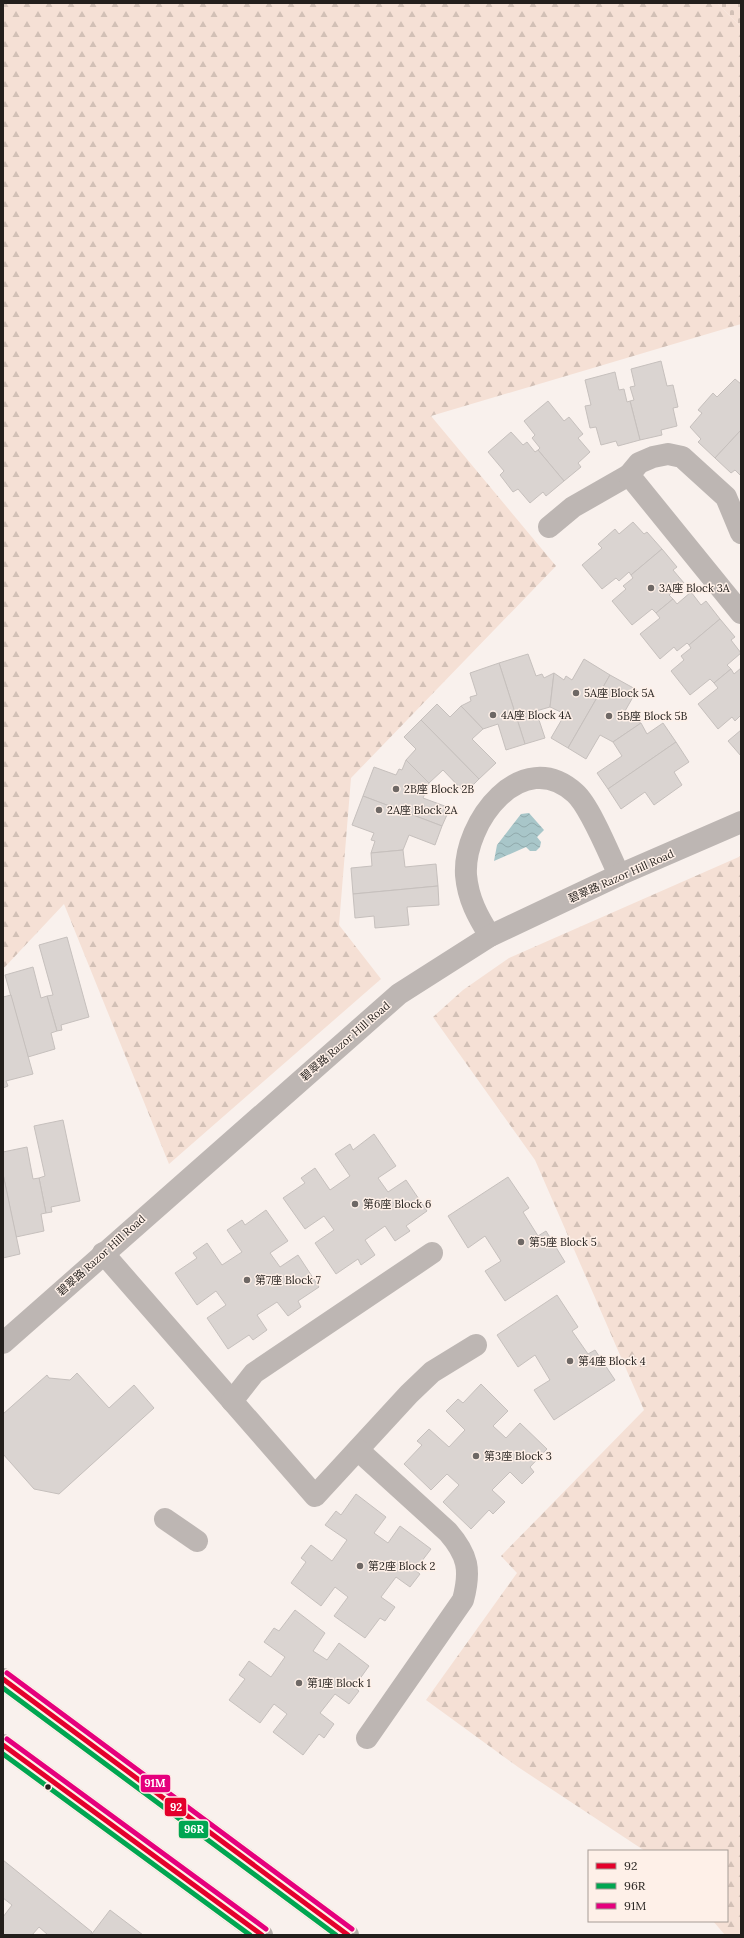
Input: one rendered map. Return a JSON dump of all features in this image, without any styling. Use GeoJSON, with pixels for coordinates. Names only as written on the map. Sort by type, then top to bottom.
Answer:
{"type":"FeatureCollection","features":[{"type":"Feature","properties":{"kind":"main road"},"geometry":{"type":"LineString","coordinates":[[3,1679],[348,1935]]}},
{"type":"Feature","properties":{"kind":"main road"},"geometry":{"type":"LineString","coordinates":[[3,1745],[262,1935]]}},
{"type":"Feature","properties":{"kind":"street"},"geometry":{"type":"LineString","coordinates":[[550,527],[573,507],[629,475],[639,463],[652,456],[668,454],[682,457],[726,497],[741,533]]}},
{"type":"Feature","properties":{"kind":"street"},"geometry":{"type":"LineString","coordinates":[[629,475],[737,599]]}},
{"type":"Feature","properties":{"kind":"street"},"geometry":{"type":"LineString","coordinates":[[490,936],[475,912],[469,893],[466,874],[468,854],[473,835],[483,818],[507,788],[524,779],[543,777],[561,782],[576,793],[590,815],[619,875]]}},
{"type":"Feature","properties":{"kind":"street","name":"碧翠路 Razor Hill Road"},"geometry":{"type":"LineString","coordinates":[[3,1343],[103,1253],[399,994],[490,936],[619,875],[741,822]]}},
{"type":"Feature","properties":{"kind":"street"},"geometry":{"type":"LineString","coordinates":[[103,1253],[316,1496],[409,1394],[432,1372],[476,1345]]}},
{"type":"Feature","properties":{"kind":"street"},"geometry":{"type":"LineString","coordinates":[[232,1401],[254,1373],[432,1253]]}},
{"type":"Feature","properties":{"kind":"street"},"geometry":{"type":"LineString","coordinates":[[358,1450],[448,1532],[460,1546],[467,1563],[467,1582],[462,1600],[367,1738]]}},
{"type":"Feature","properties":{"kind":"street"},"geometry":{"type":"LineString","coordinates":[[165,1519],[197,1541]]}},
{"type":"Feature","properties":{"kind":"green space"},"geometry":{"type":"Polygon","coordinates":[[[3,3],[717,3],[741,27],[741,324],[431,416],[556,566],[351,778],[339,925],[381,979],[169,1164],[64,904],[3,969],[3,3]]]}},
{"type":"Feature","properties":{"kind":"green space"},"geometry":{"type":"Polygon","coordinates":[[[717,3],[741,3],[741,27],[717,3]]]}},
{"type":"Feature","properties":{"kind":"green space"},"geometry":{"type":"Polygon","coordinates":[[[741,856],[741,1935],[725,1935],[714,1922],[728,1922],[728,1850],[643,1850],[518,1767],[426,1700],[517,1573],[501,1556],[644,1410],[535,1160],[433,1017],[463,990],[509,958],[741,856]]]}},
{"type":"Feature","properties":{"kind":"water"},"geometry":{"type":"Polygon","coordinates":[[[529,813],[544,830],[537,837],[541,842],[540,847],[536,851],[530,851],[526,847],[494,861],[497,845],[521,814],[529,813]]]}},
{"type":"Feature","properties":{"kind":"building"},"geometry":{"type":"Polygon","coordinates":[[[661,361],[667,386],[673,385],[678,407],[673,408],[677,426],[661,430],[662,435],[640,440],[630,401],[634,400],[630,387],[635,386],[631,369],[661,361]]]}},
{"type":"Feature","properties":{"kind":"building"},"geometry":{"type":"Polygon","coordinates":[[[615,372],[619,390],[624,389],[627,402],[630,401],[640,440],[618,446],[616,441],[601,445],[596,427],[590,428],[585,406],[591,405],[585,380],[615,372]]]}},
{"type":"Feature","properties":{"kind":"building"},"geometry":{"type":"Polygon","coordinates":[[[735,379],[741,384],[741,430],[715,458],[698,442],[701,439],[690,427],[702,413],[698,410],[713,393],[717,397],[735,379]]]}},
{"type":"Feature","properties":{"kind":"building"},"geometry":{"type":"Polygon","coordinates":[[[548,401],[564,421],[569,417],[583,434],[578,438],[590,452],[578,463],[581,467],[564,481],[538,450],[540,448],[532,438],[535,435],[524,421],[548,401]]]}},
{"type":"Feature","properties":{"kind":"building"},"geometry":{"type":"Polygon","coordinates":[[[741,430],[741,476],[735,470],[731,473],[715,458],[741,430]]]}},
{"type":"Feature","properties":{"kind":"building"},"geometry":{"type":"Polygon","coordinates":[[[511,432],[523,445],[527,442],[535,452],[538,450],[564,481],[546,496],[543,492],[530,503],[518,489],[513,492],[500,475],[504,471],[488,452],[511,432]]]}},
{"type":"Feature","properties":{"kind":"building"},"geometry":{"type":"Polygon","coordinates":[[[633,522],[644,534],[647,532],[662,549],[631,575],[629,572],[619,581],[616,578],[602,589],[582,565],[602,548],[598,544],[615,529],[619,534],[633,522]]]}},
{"type":"Feature","properties":{"kind":"building","name":"3A座 Block 3A"},"geometry":{"type":"Polygon","coordinates":[[[662,549],[677,567],[673,570],[684,583],[669,595],[673,599],[656,613],[652,609],[632,625],[612,601],[626,589],[623,586],[633,578],[631,575],[662,549]]]}},
{"type":"Feature","properties":{"kind":"building"},"geometry":{"type":"Polygon","coordinates":[[[691,592],[701,605],[706,601],[720,619],[689,645],[687,643],[677,651],[674,647],[660,659],[640,634],[660,618],[656,613],[673,599],[677,604],[691,592]]]}},
{"type":"Feature","properties":{"kind":"building"},"geometry":{"type":"Polygon","coordinates":[[[720,619],[735,637],[731,640],[741,653],[727,665],[731,669],[714,683],[710,679],[690,695],[671,671],[684,660],[681,656],[691,648],[689,645],[720,619]]]}},
{"type":"Feature","properties":{"kind":"building"},"geometry":{"type":"Polygon","coordinates":[[[528,654],[536,676],[542,674],[544,678],[554,673],[550,707],[536,711],[545,738],[525,744],[499,663],[528,654]]]}},
{"type":"Feature","properties":{"kind":"building","name":"5A座 Block 5A"},"geometry":{"type":"Polygon","coordinates":[[[584,659],[610,675],[568,748],[551,738],[565,714],[550,707],[554,673],[564,680],[566,676],[572,680],[584,659]]]}},
{"type":"Feature","properties":{"kind":"building","name":"4A座 Block 4A"},"geometry":{"type":"Polygon","coordinates":[[[499,663],[525,744],[506,750],[498,724],[483,729],[461,706],[471,701],[470,697],[477,695],[470,673],[499,663]]]}},
{"type":"Feature","properties":{"kind":"building"},"geometry":{"type":"Polygon","coordinates":[[[741,668],[741,715],[735,721],[732,717],[718,729],[698,704],[718,688],[714,683],[731,669],[734,674],[741,668]]]}},
{"type":"Feature","properties":{"kind":"building","name":"5B座 Block 5B"},"geometry":{"type":"Polygon","coordinates":[[[610,675],[637,690],[625,711],[632,714],[630,718],[641,723],[613,742],[600,735],[586,759],[568,748],[610,675]]]}},
{"type":"Feature","properties":{"kind":"building"},"geometry":{"type":"Polygon","coordinates":[[[437,704],[450,717],[461,706],[483,729],[472,739],[496,763],[479,779],[421,720],[437,704]]]}},
{"type":"Feature","properties":{"kind":"building"},"geometry":{"type":"Polygon","coordinates":[[[421,720],[479,779],[465,793],[443,770],[429,783],[406,760],[416,749],[404,737],[421,720]]]}},
{"type":"Feature","properties":{"kind":"building"},"geometry":{"type":"Polygon","coordinates":[[[641,723],[647,734],[663,723],[676,742],[608,789],[597,773],[622,756],[613,742],[641,723]]]}},
{"type":"Feature","properties":{"kind":"building"},"geometry":{"type":"Polygon","coordinates":[[[741,730],[741,756],[728,741],[741,730]]]}},
{"type":"Feature","properties":{"kind":"building"},"geometry":{"type":"Polygon","coordinates":[[[676,742],[689,762],[674,772],[682,785],[654,805],[645,792],[621,809],[608,789],[676,742]]]}},
{"type":"Feature","properties":{"kind":"building","name":"2B座 Block 2B"},"geometry":{"type":"Polygon","coordinates":[[[406,760],[429,783],[423,798],[450,808],[442,826],[363,796],[374,767],[396,775],[399,769],[402,770],[406,760]]]}},
{"type":"Feature","properties":{"kind":"building","name":"2A座 Block 2A"},"geometry":{"type":"Polygon","coordinates":[[[363,796],[442,826],[435,845],[409,835],[403,850],[371,853],[375,841],[371,840],[374,833],[352,825],[363,796]]]}},
{"type":"Feature","properties":{"kind":"building"},"geometry":{"type":"Polygon","coordinates":[[[403,850],[405,867],[436,864],[438,886],[353,894],[351,868],[372,866],[371,853],[403,850]]]}},
{"type":"Feature","properties":{"kind":"building"},"geometry":{"type":"Polygon","coordinates":[[[438,886],[439,905],[407,907],[409,925],[375,928],[374,916],[355,918],[353,894],[438,886]]]}},
{"type":"Feature","properties":{"kind":"building"},"geometry":{"type":"Polygon","coordinates":[[[67,937],[89,1017],[61,1025],[62,1030],[57,1031],[47,996],[53,995],[39,945],[67,937]]]}},
{"type":"Feature","properties":{"kind":"building"},"geometry":{"type":"Polygon","coordinates":[[[33,967],[41,998],[47,996],[57,1031],[51,1033],[55,1049],[28,1057],[5,975],[33,967]]]}},
{"type":"Feature","properties":{"kind":"building"},"geometry":{"type":"Polygon","coordinates":[[[11,995],[33,1074],[6,1081],[8,1086],[3,1088],[3,997],[11,995]]]}},
{"type":"Feature","properties":{"kind":"building"},"geometry":{"type":"Polygon","coordinates":[[[63,1120],[80,1201],[51,1207],[52,1212],[46,1213],[39,1178],[45,1176],[34,1126],[63,1120]]]}},
{"type":"Feature","properties":{"kind":"building","name":"第6座 Block 6"},"geometry":{"type":"Polygon","coordinates":[[[374,1134],[396,1166],[378,1178],[388,1192],[406,1180],[427,1211],[406,1226],[410,1231],[395,1241],[385,1226],[365,1240],[375,1255],[361,1265],[358,1259],[336,1274],[315,1243],[334,1230],[324,1216],[305,1229],[283,1198],[305,1183],[301,1178],[315,1168],[330,1190],[350,1176],[335,1154],[350,1144],[353,1150],[374,1134]]]}},
{"type":"Feature","properties":{"kind":"building"},"geometry":{"type":"Polygon","coordinates":[[[27,1147],[33,1179],[39,1178],[46,1213],[41,1214],[44,1231],[16,1237],[3,1174],[3,1152],[27,1147]]]}},
{"type":"Feature","properties":{"kind":"building"},"geometry":{"type":"Polygon","coordinates":[[[3,1174],[20,1254],[3,1258],[3,1174]]]}},
{"type":"Feature","properties":{"kind":"building","name":"第5座 Block 5"},"geometry":{"type":"Polygon","coordinates":[[[508,1177],[529,1208],[523,1212],[538,1236],[546,1231],[565,1262],[505,1301],[485,1271],[501,1261],[485,1236],[468,1248],[448,1216],[508,1177]]]}},
{"type":"Feature","properties":{"kind":"building","name":"第7座 Block 7"},"geometry":{"type":"Polygon","coordinates":[[[266,1210],[288,1241],[270,1253],[280,1267],[298,1255],[319,1287],[298,1301],[301,1307],[288,1316],[277,1302],[257,1315],[267,1330],[253,1340],[249,1335],[228,1349],[207,1318],[226,1305],[216,1291],[197,1305],[175,1273],[197,1258],[193,1253],[207,1243],[222,1265],[242,1252],[227,1230],[242,1220],[245,1225],[266,1210]]]}},
{"type":"Feature","properties":{"kind":"building","name":"第4座 Block 4"},"geometry":{"type":"Polygon","coordinates":[[[557,1295],[578,1327],[572,1331],[588,1354],[595,1350],[615,1380],[554,1420],[534,1390],[550,1380],[535,1355],[518,1367],[497,1335],[557,1295]]]}},
{"type":"Feature","properties":{"kind":"building"},"geometry":{"type":"Polygon","coordinates":[[[77,1373],[109,1408],[134,1385],[154,1408],[59,1494],[34,1489],[3,1454],[3,1414],[47,1375],[49,1378],[70,1380],[77,1373]]]}},
{"type":"Feature","properties":{"kind":"building","name":"第3座 Block 3"},"geometry":{"type":"Polygon","coordinates":[[[481,1384],[508,1411],[493,1426],[506,1438],[520,1423],[547,1449],[530,1467],[534,1472],[522,1484],[510,1472],[492,1490],[505,1502],[493,1514],[489,1510],[471,1529],[443,1502],[459,1485],[447,1474],[431,1490],[404,1464],[422,1445],[417,1441],[429,1429],[449,1447],[465,1430],[446,1411],[458,1399],[463,1403],[481,1384]]]}},
{"type":"Feature","properties":{"kind":"building","name":"第2座 Block 2"},"geometry":{"type":"Polygon","coordinates":[[[356,1494],[386,1517],[374,1533],[388,1543],[400,1526],[431,1549],[415,1570],[420,1574],[410,1587],[396,1577],[381,1597],[395,1607],[385,1621],[380,1618],[365,1638],[334,1616],[348,1597],[335,1587],[321,1606],[291,1583],[306,1562],[301,1558],[311,1545],[332,1561],[347,1540],[325,1525],[336,1511],[341,1515],[356,1494]]]}},
{"type":"Feature","properties":{"kind":"building","name":"第1座 Block 1"},"geometry":{"type":"Polygon","coordinates":[[[295,1610],[325,1633],[313,1651],[327,1660],[339,1643],[369,1666],[354,1687],[359,1691],[349,1704],[335,1694],[320,1713],[334,1724],[324,1738],[319,1734],[303,1755],[273,1732],[287,1714],[274,1704],[260,1723],[229,1700],[245,1679],[239,1675],[249,1661],[271,1677],[285,1657],[264,1642],[274,1628],[279,1631],[295,1610]]]}},
{"type":"Feature","properties":{"kind":"building"},"geometry":{"type":"Polygon","coordinates":[[[3,1860],[92,1932],[90,1935],[48,1935],[39,1927],[32,1935],[3,1935],[3,1917],[12,1905],[3,1898],[3,1860]]]}},
{"type":"Feature","properties":{"kind":"building"},"geometry":{"type":"Polygon","coordinates":[[[110,1910],[143,1935],[91,1935],[110,1910]]]}},
{"type":"Feature","properties":{"kind":"transit line","name":"91M"},"geometry":{"type":"LineString","coordinates":[[7,1673],[352,1929]]}},
{"type":"Feature","properties":{"kind":"transit line","name":"92"},"geometry":{"type":"LineString","coordinates":[[3,1679],[348,1935]]}},
{"type":"Feature","properties":{"kind":"transit line","name":"96R"},"geometry":{"type":"LineString","coordinates":[[3,1688],[336,1935]]}},
{"type":"Feature","properties":{"kind":"transit line","name":"91M"},"geometry":{"type":"LineString","coordinates":[[7,1739],[266,1929]]}},
{"type":"Feature","properties":{"kind":"transit line","name":"92"},"geometry":{"type":"LineString","coordinates":[[3,1745],[262,1935]]}},
{"type":"Feature","properties":{"kind":"transit line","name":"96R"},"geometry":{"type":"LineString","coordinates":[[3,1754],[250,1935]]}},
{"type":"Feature","properties":{"kind":"place","name":"3A座 Block 3A"},"geometry":{"type":"Point","coordinates":[651,588]}},
{"type":"Feature","properties":{"kind":"place","name":"5A座 Block 5A"},"geometry":{"type":"Point","coordinates":[576,693]}},
{"type":"Feature","properties":{"kind":"place","name":"4A座 Block 4A"},"geometry":{"type":"Point","coordinates":[493,715]}},
{"type":"Feature","properties":{"kind":"place","name":"5B座 Block 5B"},"geometry":{"type":"Point","coordinates":[609,716]}},
{"type":"Feature","properties":{"kind":"place","name":"2B座 Block 2B"},"geometry":{"type":"Point","coordinates":[396,789]}},
{"type":"Feature","properties":{"kind":"place","name":"2A座 Block 2A"},"geometry":{"type":"Point","coordinates":[379,810]}},
{"type":"Feature","properties":{"kind":"place","name":"第6座 Block 6"},"geometry":{"type":"Point","coordinates":[355,1204]}},
{"type":"Feature","properties":{"kind":"place","name":"第5座 Block 5"},"geometry":{"type":"Point","coordinates":[521,1242]}},
{"type":"Feature","properties":{"kind":"place","name":"第7座 Block 7"},"geometry":{"type":"Point","coordinates":[247,1280]}},
{"type":"Feature","properties":{"kind":"place","name":"第4座 Block 4"},"geometry":{"type":"Point","coordinates":[570,1361]}},
{"type":"Feature","properties":{"kind":"place","name":"第3座 Block 3"},"geometry":{"type":"Point","coordinates":[476,1456]}},
{"type":"Feature","properties":{"kind":"place","name":"第2座 Block 2"},"geometry":{"type":"Point","coordinates":[360,1566]}},
{"type":"Feature","properties":{"kind":"place","name":"第1座 Block 1"},"geometry":{"type":"Point","coordinates":[299,1683]}}]}
